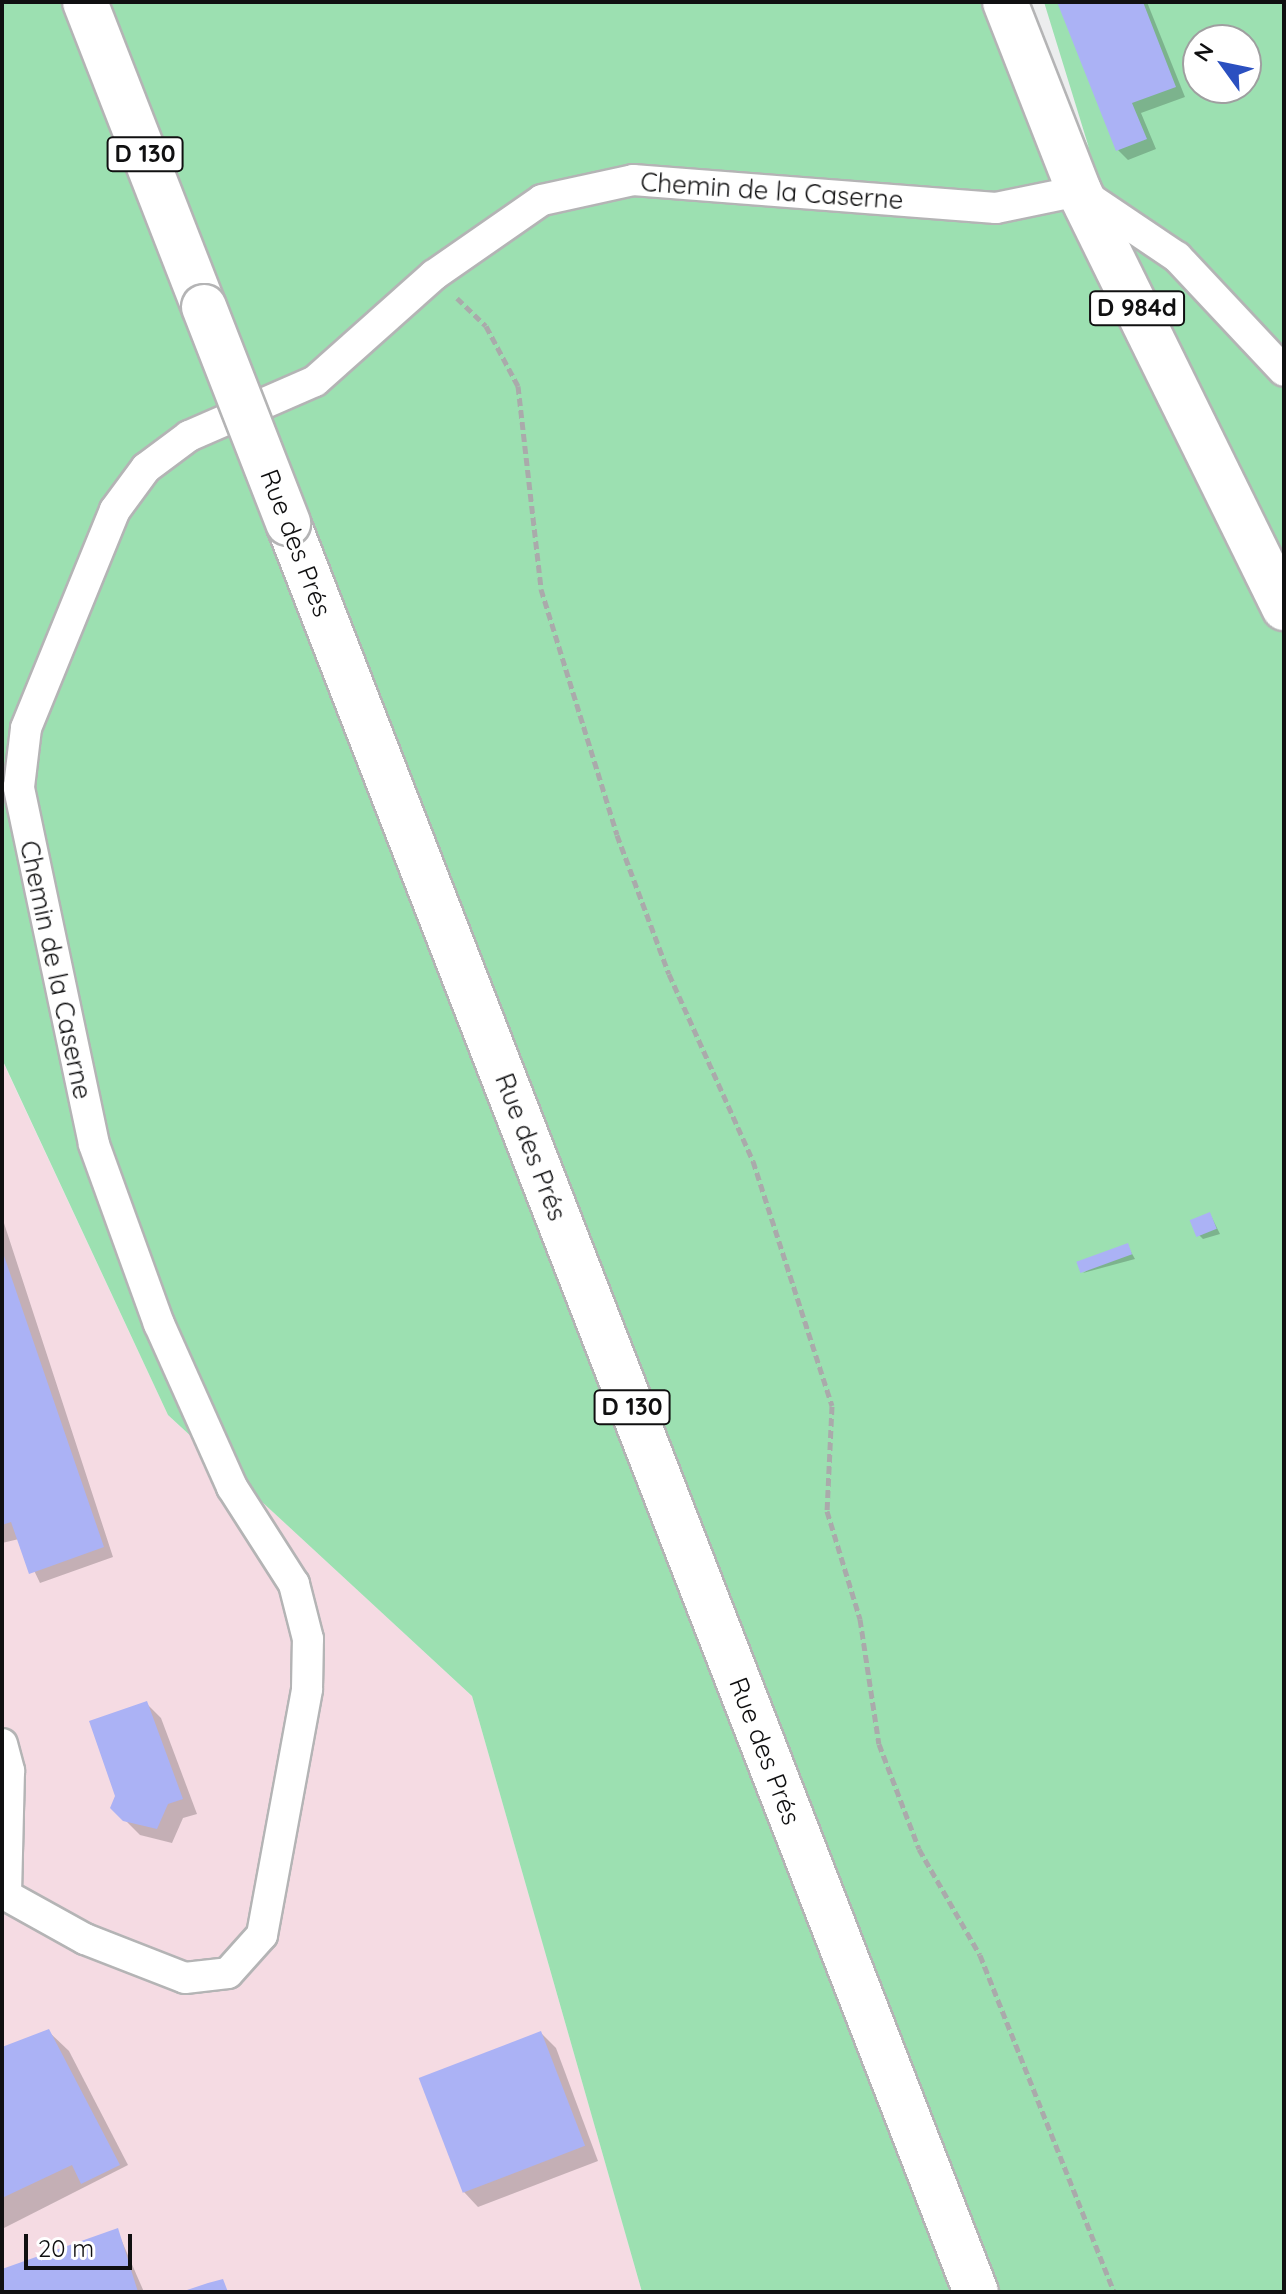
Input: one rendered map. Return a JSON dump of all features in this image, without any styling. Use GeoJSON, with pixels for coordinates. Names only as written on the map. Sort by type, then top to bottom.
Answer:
{"type":"FeatureCollection","features":[{"type":"Feature","properties":{"kind":"main road","name":"Rue des Prés"},"geometry":{"type":"LineString","coordinates":[[85,2],[976,2292]]}},
{"type":"Feature","properties":{"kind":"main road","name":"D 984d"},"geometry":{"type":"LineString","coordinates":[[1005,2],[1079,191],[1284,608]]}},
{"type":"Feature","properties":{"kind":"street","name":"Chemin de la Caserne"},"geometry":{"type":"LineString","coordinates":[[4,1893],[85,1939],[185,1978],[228,1973],[262,1935],[307,1689],[308,1639],[294,1584],[232,1487],[159,1324],[94,1144],[27,846],[19,787],[26,728],[115,510],[146,468],[189,436],[315,381],[434,275],[542,200],[633,180],[996,208],[1079,191]]}},
{"type":"Feature","properties":{"kind":"street"},"geometry":{"type":"LineString","coordinates":[[1079,191],[1177,257],[1284,371]]}},
{"type":"Feature","properties":{"kind":"street"},"geometry":{"type":"LineString","coordinates":[[2,1744],[9,1771],[4,1893]]}},
{"type":"Feature","properties":{"kind":"path"},"geometry":{"type":"LineString","coordinates":[[434,275],[486,326],[518,386],[541,589],[617,835],[669,974],[753,1161],[832,1406],[827,1511],[860,1619],[879,1744],[919,1849],[980,1955],[1114,2292]]}},
{"type":"Feature","properties":{"kind":"shaded area"},"geometry":{"type":"Polygon","coordinates":[[[2,1060],[168,1415],[472,1696],[642,2292],[2,2292],[2,1060]]]}},
{"type":"Feature","properties":{"kind":"green space"},"geometry":{"type":"Polygon","coordinates":[[[2,2],[1021,2],[1089,148],[1044,2],[1284,2],[1284,2292],[642,2292],[472,1696],[168,1415],[2,1059],[2,2]]]}},
{"type":"Feature","properties":{"kind":"building"},"geometry":{"type":"Polygon","coordinates":[[[1057,2],[1143,2],[1176,87],[1132,103],[1147,139],[1116,151],[1057,2]]]}},
{"type":"Feature","properties":{"kind":"building"},"geometry":{"type":"Polygon","coordinates":[[[1210,1212],[1217,1229],[1196,1237],[1190,1220],[1210,1212]]]}},
{"type":"Feature","properties":{"kind":"building"},"geometry":{"type":"Polygon","coordinates":[[[1128,1243],[1132,1254],[1080,1273],[1076,1262],[1128,1243]]]}},
{"type":"Feature","properties":{"kind":"building"},"geometry":{"type":"Polygon","coordinates":[[[2,1250],[104,1547],[29,1574],[11,1522],[2,1525],[2,1250]]]}},
{"type":"Feature","properties":{"kind":"building"},"geometry":{"type":"Polygon","coordinates":[[[147,1701],[183,1799],[168,1804],[157,1829],[123,1821],[110,1808],[115,1796],[89,1721],[147,1701]]]}},
{"type":"Feature","properties":{"kind":"building"},"geometry":{"type":"Polygon","coordinates":[[[49,2029],[120,2165],[81,2184],[72,2165],[2,2198],[2,2047],[49,2029]]]}},
{"type":"Feature","properties":{"kind":"building"},"geometry":{"type":"Polygon","coordinates":[[[541,2031],[585,2146],[463,2193],[419,2078],[541,2031]]]}},
{"type":"Feature","properties":{"kind":"building"},"geometry":{"type":"Polygon","coordinates":[[[118,2228],[138,2292],[2,2292],[2,2269],[118,2228]]]}},
{"type":"Feature","properties":{"kind":"building"},"geometry":{"type":"Polygon","coordinates":[[[223,2279],[228,2292],[181,2292],[208,2283],[223,2279]]]}}]}
